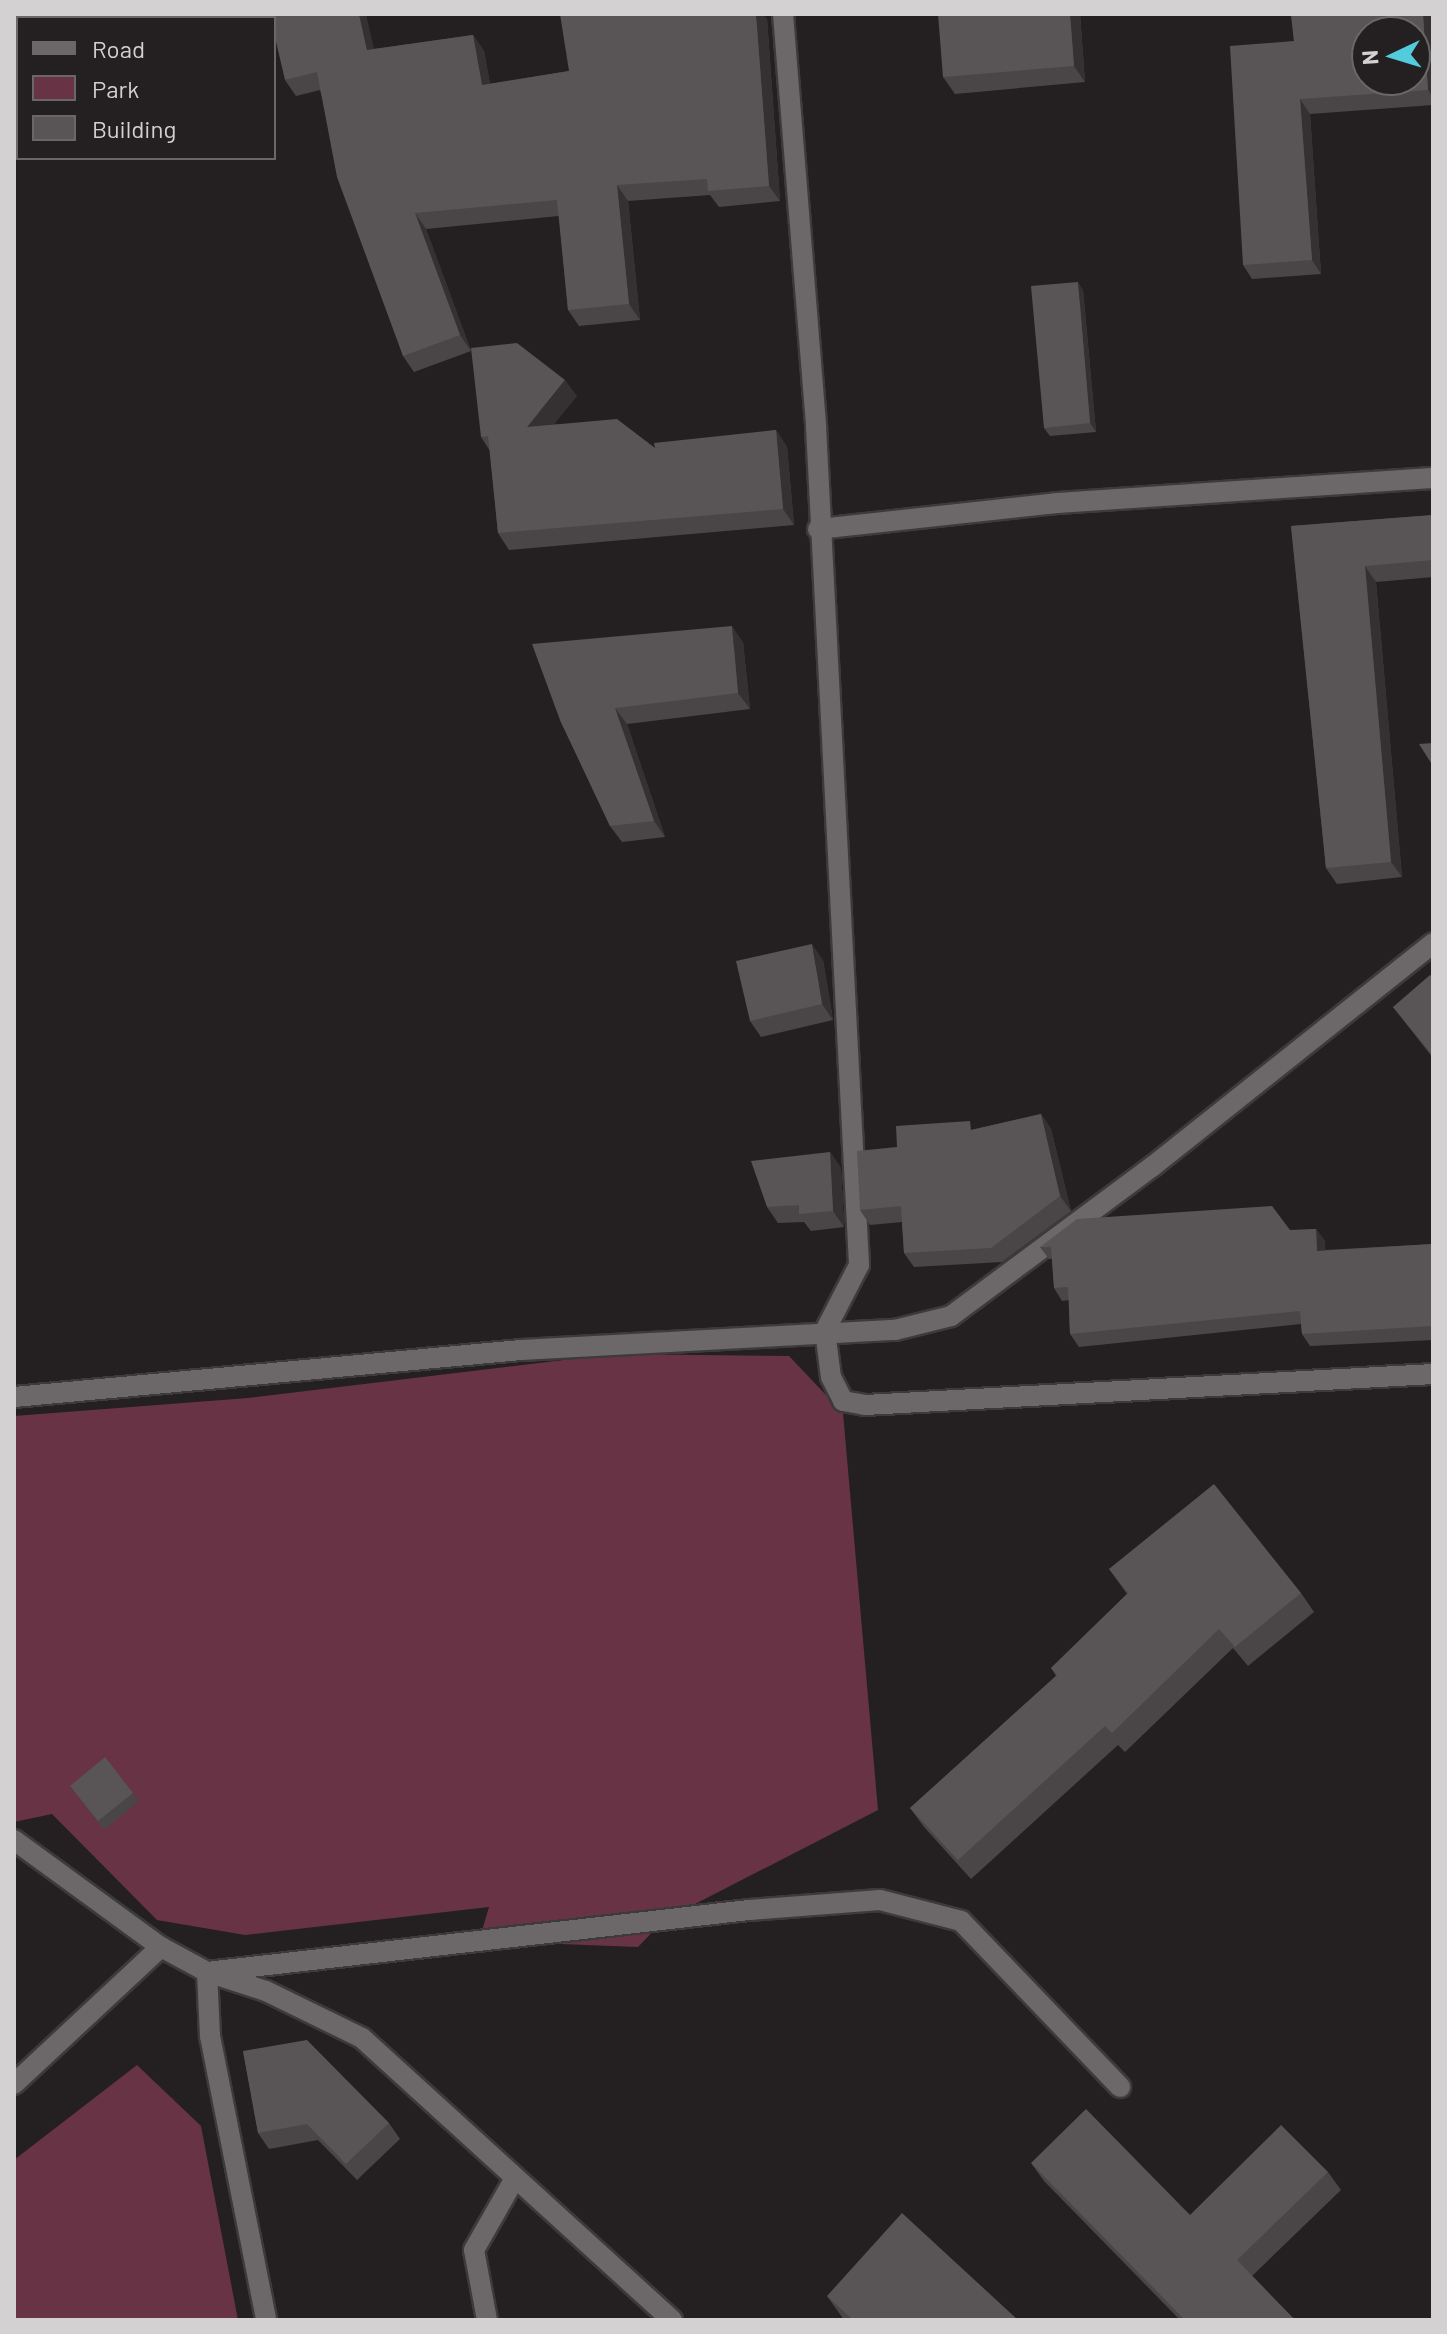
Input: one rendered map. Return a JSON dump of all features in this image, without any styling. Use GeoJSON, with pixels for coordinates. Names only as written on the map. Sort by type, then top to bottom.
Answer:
{"type":"FeatureCollection","features":[{"type":"Feature","properties":{"kind":"street"},"geometry":{"type":"LineString","coordinates":[[783,14],[816,427],[818,529],[859,1265],[825,1331],[831,1377],[843,1401],[865,1405],[1433,1374]]}},
{"type":"Feature","properties":{"kind":"street"},"geometry":{"type":"LineString","coordinates":[[818,529],[1056,503],[1433,478]]}},
{"type":"Feature","properties":{"kind":"street"},"geometry":{"type":"LineString","coordinates":[[14,1397],[521,1350],[825,1331],[895,1330],[951,1316],[1153,1166],[1433,943]]}},
{"type":"Feature","properties":{"kind":"street"},"geometry":{"type":"LineString","coordinates":[[14,1840],[161,1947],[207,1972],[266,1991],[362,2038],[672,2320]]}},
{"type":"Feature","properties":{"kind":"street"},"geometry":{"type":"LineString","coordinates":[[207,1972],[749,1910],[880,1900],[961,1921],[1120,2087]]}},
{"type":"Feature","properties":{"kind":"street"},"geometry":{"type":"LineString","coordinates":[[14,2084],[161,1947]]}},
{"type":"Feature","properties":{"kind":"street"},"geometry":{"type":"LineString","coordinates":[[207,1972],[210,2036],[266,2320]]}},
{"type":"Feature","properties":{"kind":"street"},"geometry":{"type":"LineString","coordinates":[[487,2320],[474,2250],[515,2178]]}},
{"type":"Feature","properties":{"kind":"green space"},"geometry":{"type":"Polygon","coordinates":[[[613,1354],[789,1356],[843,1413],[878,1810],[664,1920],[638,1947],[479,1941],[489,1907],[245,1935],[157,1920],[52,1814],[14,1822],[14,1416],[248,1398],[613,1354]]]}},
{"type":"Feature","properties":{"kind":"green space"},"geometry":{"type":"Polygon","coordinates":[[[137,2065],[201,2126],[238,2320],[14,2320],[14,2160],[137,2065]]]}},
{"type":"Feature","properties":{"kind":"building"},"geometry":{"type":"Polygon","coordinates":[[[359,14],[367,50],[473,35],[482,85],[569,71],[560,14],[756,14],[769,186],[708,191],[707,179],[617,185],[629,304],[568,310],[557,200],[415,213],[460,335],[403,356],[337,177],[317,72],[285,80],[276,42],[276,16],[270,16],[359,14]]]}},
{"type":"Feature","properties":{"kind":"building"},"geometry":{"type":"Polygon","coordinates":[[[938,14],[1070,14],[1074,66],[943,77],[938,14]]]}},
{"type":"Feature","properties":{"kind":"building"},"geometry":{"type":"Polygon","coordinates":[[[1291,14],[1423,14],[1351,16],[1351,95],[1300,99],[1312,260],[1243,265],[1230,46],[1294,41],[1291,14]]]}},
{"type":"Feature","properties":{"kind":"building"},"geometry":{"type":"Polygon","coordinates":[[[1078,282],[1090,423],[1044,428],[1031,286],[1078,282]]]}},
{"type":"Feature","properties":{"kind":"building"},"geometry":{"type":"Polygon","coordinates":[[[517,343],[565,380],[527,427],[617,419],[655,448],[654,443],[776,430],[783,509],[498,533],[488,436],[481,437],[471,348],[517,343]]]}},
{"type":"Feature","properties":{"kind":"building"},"geometry":{"type":"Polygon","coordinates":[[[1433,515],[1433,560],[1365,566],[1391,862],[1326,868],[1291,526],[1433,515]]]}},
{"type":"Feature","properties":{"kind":"building"},"geometry":{"type":"Polygon","coordinates":[[[732,626],[738,693],[615,708],[654,821],[610,826],[560,720],[532,644],[732,626]]]}},
{"type":"Feature","properties":{"kind":"building"},"geometry":{"type":"Polygon","coordinates":[[[1433,743],[1433,766],[1419,744],[1433,743]]]}},
{"type":"Feature","properties":{"kind":"building"},"geometry":{"type":"Polygon","coordinates":[[[812,944],[822,1004],[750,1021],[736,961],[812,944]]]}},
{"type":"Feature","properties":{"kind":"building"},"geometry":{"type":"Polygon","coordinates":[[[1430,975],[1433,978],[1433,1056],[1393,1007],[1430,975]]]}},
{"type":"Feature","properties":{"kind":"building"},"geometry":{"type":"Polygon","coordinates":[[[1041,1114],[1060,1196],[991,1248],[904,1253],[901,1206],[860,1210],[857,1151],[897,1147],[896,1126],[970,1121],[971,1130],[1041,1114]]]}},
{"type":"Feature","properties":{"kind":"building"},"geometry":{"type":"Polygon","coordinates":[[[830,1152],[833,1211],[799,1214],[799,1205],[767,1207],[751,1161],[830,1152]]]}},
{"type":"Feature","properties":{"kind":"building"},"geometry":{"type":"Polygon","coordinates":[[[1272,1206],[1290,1230],[1316,1229],[1317,1251],[1433,1244],[1433,1326],[1302,1334],[1300,1311],[1070,1334],[1068,1287],[1054,1288],[1051,1246],[1040,1247],[1077,1219],[1272,1206]]]}},
{"type":"Feature","properties":{"kind":"building"},"geometry":{"type":"Polygon","coordinates":[[[1214,1484],[1301,1593],[1235,1647],[1219,1629],[1112,1733],[1105,1726],[958,1860],[910,1808],[1057,1675],[1051,1668],[1128,1593],[1109,1569],[1214,1484]]]}},
{"type":"Feature","properties":{"kind":"building"},"geometry":{"type":"Polygon","coordinates":[[[105,1757],[133,1793],[98,1821],[70,1786],[105,1757]]]}},
{"type":"Feature","properties":{"kind":"building"},"geometry":{"type":"Polygon","coordinates":[[[307,2040],[389,2123],[346,2164],[307,2124],[258,2133],[243,2051],[307,2040]]]}},
{"type":"Feature","properties":{"kind":"building"},"geometry":{"type":"Polygon","coordinates":[[[1086,2109],[1190,2215],[1281,2125],[1328,2172],[1237,2260],[1295,2320],[1185,2320],[1031,2163],[1086,2109]]]}},
{"type":"Feature","properties":{"kind":"building"},"geometry":{"type":"Polygon","coordinates":[[[902,2213],[1018,2320],[853,2320],[827,2296],[902,2213]]]}}]}
